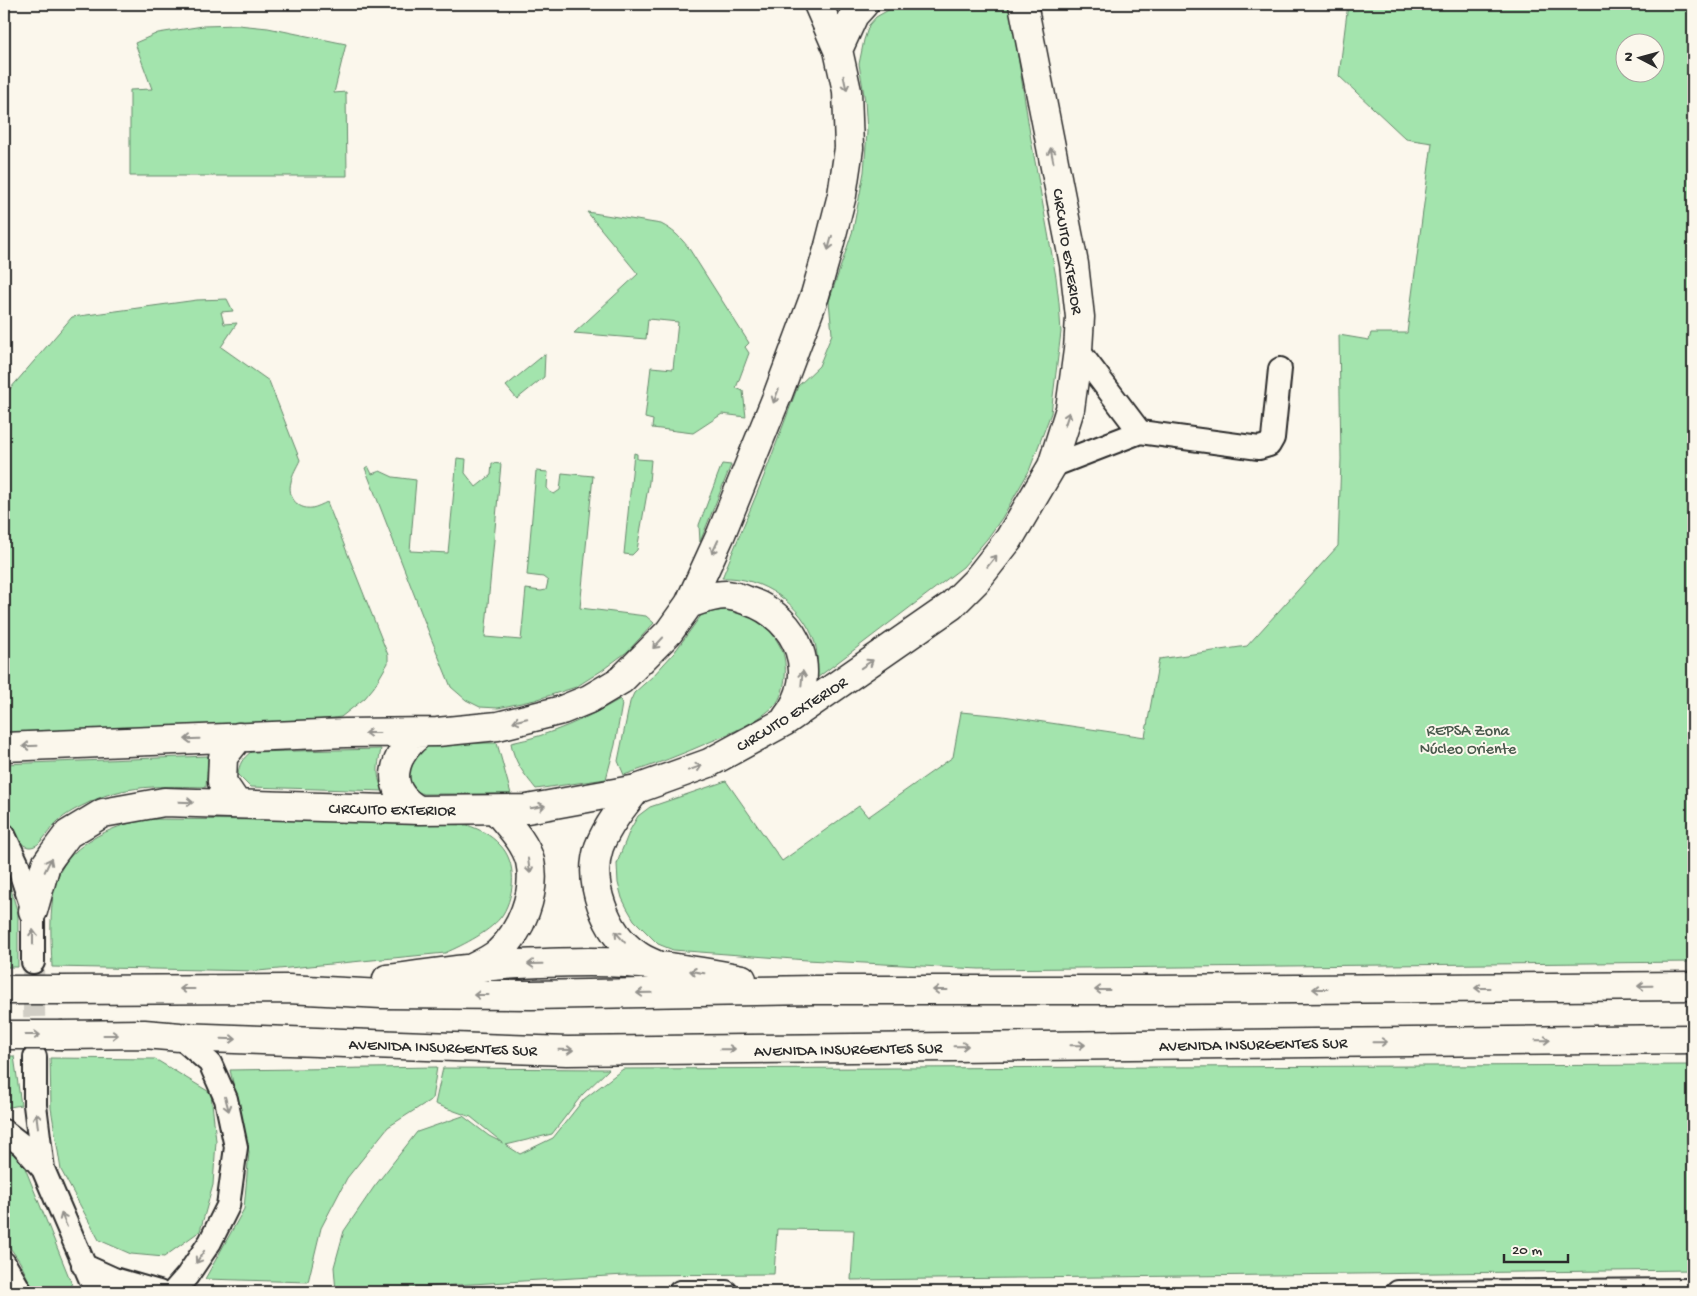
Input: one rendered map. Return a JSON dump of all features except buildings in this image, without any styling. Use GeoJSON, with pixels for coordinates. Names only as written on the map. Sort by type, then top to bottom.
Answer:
{"type":"FeatureCollection","features":[{"type":"Feature","properties":{"kind":"main road"},"geometry":{"type":"LineString","coordinates":[[4,746],[345,733],[421,733],[498,726],[562,710],[589,699],[621,680],[646,657],[689,604],[721,534],[778,394],[815,295],[842,195],[849,148],[847,91],[838,50],[818,4]]}},
{"type":"Feature","properties":{"kind":"main road"},"geometry":{"type":"LineString","coordinates":[[838,50],[854,15],[864,4]]}},
{"type":"Feature","properties":{"kind":"main road","name":"CIRCUITO EXTERIOR"},"geometry":{"type":"LineString","coordinates":[[33,911],[46,864],[53,854],[68,834],[103,813],[164,802],[419,810],[526,809],[637,789],[709,763],[784,722],[952,606],[976,581],[1009,539],[1052,466],[1070,409],[1078,350],[1080,317],[1074,264],[1023,4]]}},
{"type":"Feature","properties":{"kind":"main road"},"geometry":{"type":"LineString","coordinates":[[689,604],[726,595],[739,598],[768,609],[789,630],[797,643],[803,670],[799,698],[794,709],[784,722]]}},
{"type":"Feature","properties":{"kind":"main road"},"geometry":{"type":"LineString","coordinates":[[419,810],[403,799],[398,790],[395,773],[396,763],[400,754],[421,733]]}},
{"type":"Feature","properties":{"kind":"main road"},"geometry":{"type":"LineString","coordinates":[[237,804],[222,782],[223,758],[240,737]]}},
{"type":"Feature","properties":{"kind":"main road"},"geometry":{"type":"LineString","coordinates":[[637,789],[619,812],[599,847],[596,863],[596,881],[598,897],[612,928],[636,954],[658,966]]}},
{"type":"Feature","properties":{"kind":"main road"},"geometry":{"type":"LineString","coordinates":[[474,967],[497,954],[513,936],[526,910],[531,888],[530,862],[522,844],[496,810]]}},
{"type":"Feature","properties":{"kind":"main road"},"geometry":{"type":"LineString","coordinates":[[288,989],[427,975],[474,967],[602,962],[658,966],[815,990]]}},
{"type":"Feature","properties":{"kind":"main road"},"geometry":{"type":"LineString","coordinates":[[4,990],[288,989],[382,994],[502,995],[815,990],[1151,990],[1693,986]]}},
{"type":"Feature","properties":{"kind":"main road","name":"AVENIDA INSURGENTES SUR"},"geometry":{"type":"LineString","coordinates":[[4,1035],[144,1034],[180,1037],[566,1050],[1693,1039]]}},
{"type":"Feature","properties":{"kind":"street"},"geometry":{"type":"LineString","coordinates":[[1078,350],[1140,432]]}},
{"type":"Feature","properties":{"kind":"street"},"geometry":{"type":"LineString","coordinates":[[1052,466],[1140,432],[1259,448],[1268,446],[1273,438],[1280,369]]}},
{"type":"Feature","properties":{"kind":"street","name":"CIRCUITO EXTERIOR"},"geometry":{"type":"LineString","coordinates":[[4,835],[18,865],[33,911],[33,962]]}},
{"type":"Feature","properties":{"kind":"street"},"geometry":{"type":"LineString","coordinates":[[173,1292],[187,1276],[210,1242],[228,1206],[236,1147],[226,1098],[210,1063],[180,1037]]}},
{"type":"Feature","properties":{"kind":"street"},"geometry":{"type":"LineString","coordinates":[[35,1057],[35,1105],[43,1169],[96,1292]]}},
{"type":"Feature","properties":{"kind":"street"},"geometry":{"type":"LineString","coordinates":[[4,1132],[22,1145],[43,1169]]}},
{"type":"Feature","properties":{"kind":"street"},"geometry":{"type":"LineString","coordinates":[[4,1264],[21,1292]]}},
{"type":"Feature","properties":{"kind":"street"},"geometry":{"type":"LineString","coordinates":[[83,1265],[114,1279],[159,1292]]}},
{"type":"Feature","properties":{"kind":"street"},"geometry":{"type":"LineString","coordinates":[[1398,1292],[1693,1290]]}},
{"type":"Feature","properties":{"kind":"street"},"geometry":{"type":"LineString","coordinates":[[680,1292],[726,1292]]}},
{"type":"Feature","properties":{"kind":"green space"},"geometry":{"type":"Polygon","coordinates":[[[899,4],[1010,4],[1030,134],[1056,277],[1061,332],[1051,413],[1029,471],[1002,518],[963,567],[817,678],[818,661],[815,643],[809,629],[791,605],[766,588],[752,582],[722,578],[764,476],[798,386],[819,366],[832,334],[829,301],[853,230],[864,172],[867,132],[865,101],[859,64],[869,25],[876,17],[899,4]]]}},
{"type":"Feature","properties":{"kind":"green space","name":"REPSA Zona Núcleo Oriente"},"geometry":{"type":"Polygon","coordinates":[[[1348,4],[1693,4],[1693,962],[979,969],[807,960],[673,950],[658,944],[634,920],[622,898],[618,883],[617,864],[630,830],[638,816],[650,807],[726,781],[782,861],[859,806],[868,817],[953,757],[961,712],[1003,716],[1145,737],[1159,659],[1247,646],[1338,546],[1341,459],[1339,335],[1369,340],[1371,333],[1407,333],[1432,143],[1406,139],[1339,76],[1348,4]]]}},
{"type":"Feature","properties":{"kind":"green space"},"geometry":{"type":"Polygon","coordinates":[[[238,25],[268,28],[346,44],[334,93],[346,92],[347,176],[130,176],[130,90],[152,89],[135,43],[158,33],[203,26],[238,25]]]}},
{"type":"Feature","properties":{"kind":"green space"},"geometry":{"type":"Polygon","coordinates":[[[587,212],[661,224],[676,234],[688,247],[749,343],[745,347],[749,353],[736,388],[743,391],[746,417],[722,414],[693,433],[652,428],[653,420],[645,418],[651,367],[673,369],[678,322],[648,319],[646,339],[574,333],[638,274],[587,212]]]}},
{"type":"Feature","properties":{"kind":"green space"},"geometry":{"type":"Polygon","coordinates":[[[227,299],[233,311],[221,312],[224,324],[237,323],[221,347],[269,381],[300,460],[293,473],[290,487],[292,497],[302,507],[307,508],[314,508],[327,502],[388,655],[388,663],[365,698],[341,717],[283,724],[4,737],[4,396],[72,317],[197,300],[227,299]]]}},
{"type":"Feature","properties":{"kind":"green space"},"geometry":{"type":"Polygon","coordinates":[[[545,354],[544,377],[517,399],[506,386],[545,354]]]}},
{"type":"Feature","properties":{"kind":"green space"},"geometry":{"type":"Polygon","coordinates":[[[634,453],[637,454],[637,459],[651,460],[637,550],[632,555],[624,554],[634,453]]]}},
{"type":"Feature","properties":{"kind":"green space"},"geometry":{"type":"Polygon","coordinates":[[[457,458],[466,459],[465,473],[476,487],[491,475],[492,463],[501,464],[485,637],[521,640],[526,589],[546,590],[548,581],[543,577],[527,575],[536,471],[548,472],[547,488],[554,494],[560,490],[562,473],[593,476],[580,608],[646,616],[654,623],[628,651],[576,687],[535,700],[498,708],[480,707],[466,700],[451,687],[365,468],[368,466],[372,474],[380,471],[393,477],[416,480],[410,551],[448,553],[457,458]]]}},
{"type":"Feature","properties":{"kind":"green space"},"geometry":{"type":"Polygon","coordinates":[[[722,464],[731,465],[700,542],[699,525],[722,464]]]}},
{"type":"Feature","properties":{"kind":"green space"},"geometry":{"type":"Polygon","coordinates":[[[729,609],[753,617],[766,627],[777,640],[785,662],[785,680],[777,703],[751,723],[736,731],[624,775],[618,761],[630,702],[634,693],[674,653],[702,614],[729,609]]]}},
{"type":"Feature","properties":{"kind":"green space"},"geometry":{"type":"Polygon","coordinates":[[[620,699],[622,704],[615,745],[606,779],[536,789],[517,762],[511,743],[540,736],[568,726],[620,699]]]}},
{"type":"Feature","properties":{"kind":"green space"},"geometry":{"type":"Polygon","coordinates":[[[432,743],[497,743],[511,794],[423,794],[417,791],[408,779],[413,752],[432,743]]]}},
{"type":"Feature","properties":{"kind":"green space"},"geometry":{"type":"Polygon","coordinates":[[[381,749],[378,776],[384,791],[250,787],[238,775],[241,762],[251,752],[381,749]]]}},
{"type":"Feature","properties":{"kind":"green space"},"geometry":{"type":"Polygon","coordinates":[[[208,756],[206,787],[144,788],[100,797],[64,816],[33,847],[24,845],[16,836],[3,799],[4,764],[208,756]]]}},
{"type":"Feature","properties":{"kind":"green space"},"geometry":{"type":"Polygon","coordinates":[[[147,819],[467,825],[489,835],[506,852],[512,869],[512,888],[503,914],[492,926],[468,942],[445,953],[258,971],[52,967],[52,906],[55,886],[60,872],[68,859],[104,832],[147,819]]]}},
{"type":"Feature","properties":{"kind":"green space"},"geometry":{"type":"Polygon","coordinates":[[[4,865],[18,914],[18,967],[4,967],[4,865]]]}},
{"type":"Feature","properties":{"kind":"green space"},"geometry":{"type":"Polygon","coordinates":[[[4,1056],[14,1056],[21,1105],[4,1108],[4,1056]]]}},
{"type":"Feature","properties":{"kind":"green space"},"geometry":{"type":"Polygon","coordinates":[[[50,1058],[155,1059],[211,1093],[216,1141],[213,1185],[200,1231],[164,1257],[131,1254],[99,1240],[61,1170],[51,1108],[50,1058]]]}},
{"type":"Feature","properties":{"kind":"green space"},"geometry":{"type":"Polygon","coordinates":[[[1693,1065],[1693,1270],[851,1280],[854,1230],[777,1229],[774,1274],[625,1275],[336,1292],[334,1267],[344,1231],[374,1187],[417,1132],[463,1116],[489,1136],[503,1143],[471,1117],[435,1104],[443,1068],[609,1069],[582,1095],[552,1134],[506,1145],[520,1154],[553,1138],[584,1099],[623,1069],[1693,1065]]]}},
{"type":"Feature","properties":{"kind":"green space"},"geometry":{"type":"Polygon","coordinates":[[[437,1067],[432,1099],[388,1127],[347,1178],[321,1228],[308,1282],[205,1279],[244,1209],[249,1152],[230,1070],[437,1067]]]}},
{"type":"Feature","properties":{"kind":"green space"},"geometry":{"type":"Polygon","coordinates":[[[4,1144],[21,1158],[75,1292],[34,1292],[20,1262],[4,1239],[4,1144]]]}},
{"type":"Feature","properties":{"kind":"tunnel"},"geometry":{"type":"LineString","coordinates":[[33,962],[35,1051]]}}]}
